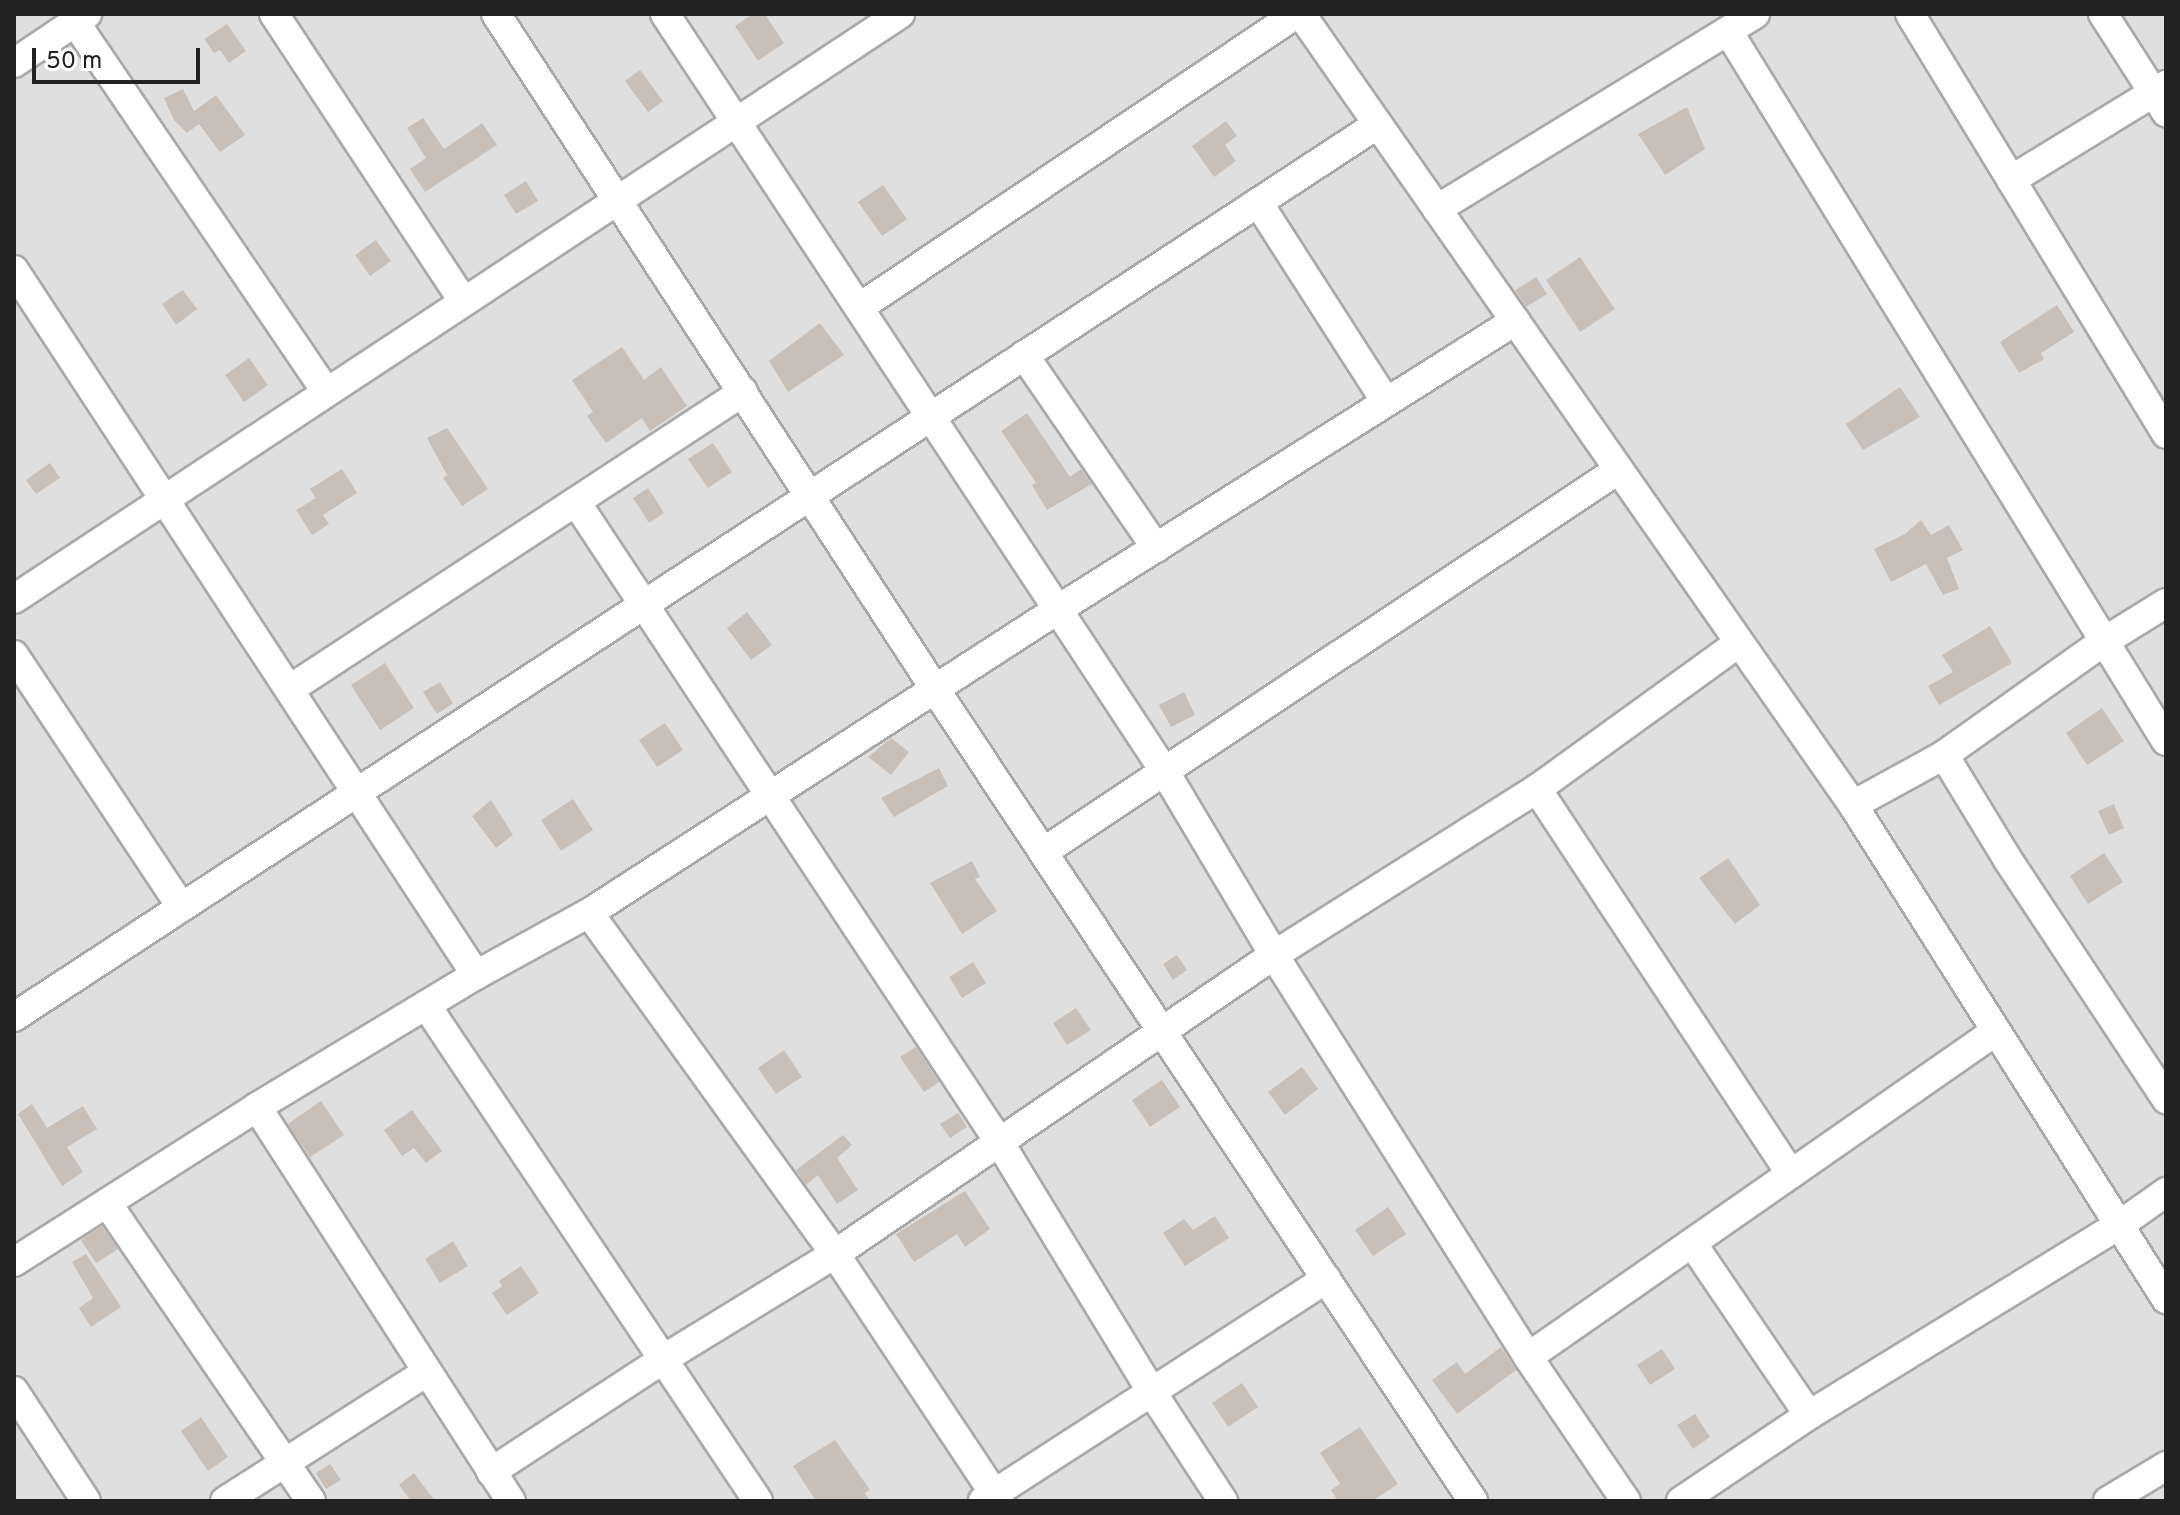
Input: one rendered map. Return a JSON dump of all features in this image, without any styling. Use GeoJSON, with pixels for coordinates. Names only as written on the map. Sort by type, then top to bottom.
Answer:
{"type":"FeatureCollection","features":[{"type":"Feature","properties":{"kind":"street"},"geometry":{"type":"LineString","coordinates":[[274,14],[463,301]]}},
{"type":"Feature","properties":{"kind":"street"},"geometry":{"type":"LineString","coordinates":[[496,14],[935,689],[1473,1501]]}},
{"type":"Feature","properties":{"kind":"street"},"geometry":{"type":"LineString","coordinates":[[665,14],[1165,772],[1274,955],[1528,1357],[1626,1501]]}},
{"type":"Feature","properties":{"kind":"street"},"geometry":{"type":"LineString","coordinates":[[14,599],[900,14]]}},
{"type":"Feature","properties":{"kind":"street"},"geometry":{"type":"LineString","coordinates":[[860,307],[1299,14],[1853,805],[2166,1299]]}},
{"type":"Feature","properties":{"kind":"street"},"geometry":{"type":"LineString","coordinates":[[1437,209],[1755,14]]}},
{"type":"Feature","properties":{"kind":"street"},"geometry":{"type":"LineString","coordinates":[[1910,14],[2166,434]]}},
{"type":"Feature","properties":{"kind":"street"},"geometry":{"type":"LineString","coordinates":[[2011,180],[2162,97],[2103,14]]}},
{"type":"Feature","properties":{"kind":"street"},"geometry":{"type":"LineString","coordinates":[[14,63],[81,18],[326,391]]}},
{"type":"Feature","properties":{"kind":"street"},"geometry":{"type":"LineString","coordinates":[[1728,31],[2166,741]]}},
{"type":"Feature","properties":{"kind":"street"},"geometry":{"type":"LineString","coordinates":[[14,1017],[1378,124]]}},
{"type":"Feature","properties":{"kind":"street"},"geometry":{"type":"LineString","coordinates":[[1259,204],[1386,402]]}},
{"type":"Feature","properties":{"kind":"street"},"geometry":{"type":"LineString","coordinates":[[14,270],[476,975]]}},
{"type":"Feature","properties":{"kind":"street"},"geometry":{"type":"LineString","coordinates":[[14,1262],[257,1107],[476,975],[589,913],[1057,610],[1515,321]]}},
{"type":"Feature","properties":{"kind":"street"},"geometry":{"type":"LineString","coordinates":[[1024,355],[1156,548]]}},
{"type":"Feature","properties":{"kind":"street"},"geometry":{"type":"LineString","coordinates":[[290,689],[743,392]]}},
{"type":"Feature","properties":{"kind":"street"},"geometry":{"type":"LineString","coordinates":[[1043,852],[1618,470]]}},
{"type":"Feature","properties":{"kind":"street"},"geometry":{"type":"LineString","coordinates":[[576,502],[998,1140],[1153,1394],[1223,1501]]}},
{"type":"Feature","properties":{"kind":"street"},"geometry":{"type":"LineString","coordinates":[[1853,805],[1944,755],[2103,642],[2166,603]]}},
{"type":"Feature","properties":{"kind":"street"},"geometry":{"type":"LineString","coordinates":[[491,1472],[665,1358],[835,1254],[998,1140],[1274,955],[1537,789],[1739,643]]}},
{"type":"Feature","properties":{"kind":"street"},"geometry":{"type":"LineString","coordinates":[[14,655],[181,906]]}},
{"type":"Feature","properties":{"kind":"street"},"geometry":{"type":"LineString","coordinates":[[1944,755],[2008,860],[2166,1099]]}},
{"type":"Feature","properties":{"kind":"street"},"geometry":{"type":"LineString","coordinates":[[1537,789],[1791,1174]]}},
{"type":"Feature","properties":{"kind":"street"},"geometry":{"type":"LineString","coordinates":[[589,913],[835,1254],[993,1499],[1326,1279]]}},
{"type":"Feature","properties":{"kind":"street"},"geometry":{"type":"LineString","coordinates":[[426,1005],[758,1501]]}},
{"type":"Feature","properties":{"kind":"street"},"geometry":{"type":"LineString","coordinates":[[1528,1357],[1996,1031]]}},
{"type":"Feature","properties":{"kind":"street"},"geometry":{"type":"LineString","coordinates":[[257,1107],[511,1501]]}},
{"type":"Feature","properties":{"kind":"street"},"geometry":{"type":"LineString","coordinates":[[1681,1501],[1809,1415],[2118,1226],[2166,1192]]}},
{"type":"Feature","properties":{"kind":"street"},"geometry":{"type":"LineString","coordinates":[[107,1203],[311,1501]]}},
{"type":"Feature","properties":{"kind":"street"},"geometry":{"type":"LineString","coordinates":[[1692,1243],[1809,1415]]}},
{"type":"Feature","properties":{"kind":"street"},"geometry":{"type":"LineString","coordinates":[[225,1501],[288,1464],[427,1372]]}},
{"type":"Feature","properties":{"kind":"street"},"geometry":{"type":"LineString","coordinates":[[14,1391],[86,1501]]}},
{"type":"Feature","properties":{"kind":"street"},"geometry":{"type":"LineString","coordinates":[[2108,1501],[2166,1466]]}},
{"type":"Feature","properties":{"kind":"shaded area"},"geometry":{"type":"Polygon","coordinates":[[[14,14],[2166,14],[2166,1501],[14,1501],[14,14]]]}},
{"type":"Feature","properties":{"kind":"building"},"geometry":{"type":"Polygon","coordinates":[[[753,14],[765,14],[784,43],[758,61],[735,26],[753,14]]]}},
{"type":"Feature","properties":{"kind":"building"},"geometry":{"type":"Polygon","coordinates":[[[227,24],[246,51],[229,63],[220,50],[214,53],[204,39],[227,24]]]}},
{"type":"Feature","properties":{"kind":"building"},"geometry":{"type":"Polygon","coordinates":[[[640,70],[663,101],[648,112],[625,81],[640,70]]]}},
{"type":"Feature","properties":{"kind":"building"},"geometry":{"type":"Polygon","coordinates":[[[183,89],[194,111],[216,95],[245,135],[220,152],[199,124],[187,133],[174,120],[164,98],[183,89]]]}},
{"type":"Feature","properties":{"kind":"building"},"geometry":{"type":"Polygon","coordinates":[[[1687,107],[1705,149],[1665,175],[1638,134],[1687,107]]]}},
{"type":"Feature","properties":{"kind":"building"},"geometry":{"type":"Polygon","coordinates":[[[423,118],[444,149],[482,123],[497,145],[425,192],[410,169],[426,158],[407,128],[423,118]]]}},
{"type":"Feature","properties":{"kind":"building"},"geometry":{"type":"Polygon","coordinates":[[[1226,121],[1237,136],[1225,145],[1236,161],[1214,177],[1192,146],[1226,121]]]}},
{"type":"Feature","properties":{"kind":"building"},"geometry":{"type":"Polygon","coordinates":[[[526,181],[538,201],[516,214],[504,195],[526,181]]]}},
{"type":"Feature","properties":{"kind":"building"},"geometry":{"type":"Polygon","coordinates":[[[883,185],[907,219],[882,236],[858,202],[883,185]]]}},
{"type":"Feature","properties":{"kind":"building"},"geometry":{"type":"Polygon","coordinates":[[[376,240],[391,261],[370,276],[355,255],[376,240]]]}},
{"type":"Feature","properties":{"kind":"building"},"geometry":{"type":"Polygon","coordinates":[[[1580,257],[1615,309],[1580,332],[1546,280],[1580,257]]]}},
{"type":"Feature","properties":{"kind":"building"},"geometry":{"type":"Polygon","coordinates":[[[1536,277],[1547,294],[1526,307],[1515,290],[1536,277]]]}},
{"type":"Feature","properties":{"kind":"building"},"geometry":{"type":"Polygon","coordinates":[[[183,290],[197,309],[176,325],[162,304],[183,290]]]}},
{"type":"Feature","properties":{"kind":"building"},"geometry":{"type":"Polygon","coordinates":[[[2057,305],[2074,332],[2041,353],[2044,359],[2019,373],[2000,342],[2057,305]]]}},
{"type":"Feature","properties":{"kind":"building"},"geometry":{"type":"Polygon","coordinates":[[[820,323],[844,355],[788,392],[769,361],[820,323]]]}},
{"type":"Feature","properties":{"kind":"building"},"geometry":{"type":"Polygon","coordinates":[[[622,347],[644,380],[661,367],[687,406],[650,431],[642,418],[606,443],[587,416],[593,412],[572,380],[622,347]]]}},
{"type":"Feature","properties":{"kind":"building"},"geometry":{"type":"Polygon","coordinates":[[[249,358],[268,385],[244,402],[225,375],[249,358]]]}},
{"type":"Feature","properties":{"kind":"building"},"geometry":{"type":"Polygon","coordinates":[[[1900,387],[1920,417],[1863,450],[1846,424],[1900,387]]]}},
{"type":"Feature","properties":{"kind":"building"},"geometry":{"type":"Polygon","coordinates":[[[1027,413],[1070,477],[1081,469],[1092,484],[1047,510],[1032,485],[1036,483],[1001,431],[1027,413]]]}},
{"type":"Feature","properties":{"kind":"building"},"geometry":{"type":"Polygon","coordinates":[[[447,428],[488,489],[462,506],[443,478],[447,475],[427,438],[447,428]]]}},
{"type":"Feature","properties":{"kind":"building"},"geometry":{"type":"Polygon","coordinates":[[[713,443],[732,472],[708,488],[688,459],[713,443]]]}},
{"type":"Feature","properties":{"kind":"building"},"geometry":{"type":"Polygon","coordinates":[[[50,463],[60,478],[36,494],[26,480],[50,463]]]}},
{"type":"Feature","properties":{"kind":"building"},"geometry":{"type":"Polygon","coordinates":[[[342,469],[357,493],[323,515],[329,524],[312,535],[296,510],[316,498],[310,489],[342,469]]]}},
{"type":"Feature","properties":{"kind":"building"},"geometry":{"type":"Polygon","coordinates":[[[648,488],[664,513],[649,523],[633,498],[648,488]]]}},
{"type":"Feature","properties":{"kind":"building"},"geometry":{"type":"Polygon","coordinates":[[[1921,520],[1931,535],[1949,525],[1963,550],[1947,558],[1959,589],[1943,595],[1926,564],[1891,582],[1874,549],[1905,534],[1921,520]]]}},
{"type":"Feature","properties":{"kind":"building"},"geometry":{"type":"Polygon","coordinates":[[[747,612],[772,645],[751,660],[727,628],[747,612]]]}},
{"type":"Feature","properties":{"kind":"building"},"geometry":{"type":"Polygon","coordinates":[[[1990,626],[2012,663],[1939,705],[1928,686],[1953,672],[1942,655],[1990,626]]]}},
{"type":"Feature","properties":{"kind":"building"},"geometry":{"type":"Polygon","coordinates":[[[385,663],[414,708],[380,730],[351,685],[385,663]]]}},
{"type":"Feature","properties":{"kind":"building"},"geometry":{"type":"Polygon","coordinates":[[[440,682],[453,703],[437,714],[423,692],[440,682]]]}},
{"type":"Feature","properties":{"kind":"building"},"geometry":{"type":"Polygon","coordinates":[[[1184,692],[1195,715],[1171,727],[1159,705],[1184,692]]]}},
{"type":"Feature","properties":{"kind":"building"},"geometry":{"type":"Polygon","coordinates":[[[2102,708],[2124,741],[2087,765],[2066,733],[2102,708]]]}},
{"type":"Feature","properties":{"kind":"building"},"geometry":{"type":"Polygon","coordinates":[[[665,723],[683,750],[657,767],[639,740],[665,723]]]}},
{"type":"Feature","properties":{"kind":"building"},"geometry":{"type":"Polygon","coordinates":[[[891,738],[909,752],[891,775],[868,757],[891,738]]]}},
{"type":"Feature","properties":{"kind":"building"},"geometry":{"type":"Polygon","coordinates":[[[939,768],[948,786],[894,817],[881,798],[939,768]]]}},
{"type":"Feature","properties":{"kind":"building"},"geometry":{"type":"Polygon","coordinates":[[[573,799],[593,830],[561,851],[541,820],[573,799]]]}},
{"type":"Feature","properties":{"kind":"building"},"geometry":{"type":"Polygon","coordinates":[[[491,800],[513,835],[496,848],[472,816],[491,800]]]}},
{"type":"Feature","properties":{"kind":"building"},"geometry":{"type":"Polygon","coordinates":[[[2114,804],[2124,828],[2109,835],[2098,811],[2114,804]]]}},
{"type":"Feature","properties":{"kind":"building"},"geometry":{"type":"Polygon","coordinates":[[[2104,853],[2123,882],[2088,904],[2070,876],[2104,853]]]}},
{"type":"Feature","properties":{"kind":"building"},"geometry":{"type":"Polygon","coordinates":[[[1728,858],[1760,905],[1735,924],[1699,878],[1728,858]]]}},
{"type":"Feature","properties":{"kind":"building"},"geometry":{"type":"Polygon","coordinates":[[[972,861],[980,877],[975,879],[997,911],[962,934],[930,883],[972,861]]]}},
{"type":"Feature","properties":{"kind":"building"},"geometry":{"type":"Polygon","coordinates":[[[1177,955],[1187,970],[1173,980],[1163,964],[1177,955]]]}},
{"type":"Feature","properties":{"kind":"building"},"geometry":{"type":"Polygon","coordinates":[[[973,962],[986,983],[962,998],[949,977],[973,962]]]}},
{"type":"Feature","properties":{"kind":"building"},"geometry":{"type":"Polygon","coordinates":[[[1076,1008],[1091,1030],[1067,1045],[1053,1023],[1076,1008]]]}},
{"type":"Feature","properties":{"kind":"building"},"geometry":{"type":"Polygon","coordinates":[[[916,1047],[939,1082],[924,1092],[900,1057],[916,1047]]]}},
{"type":"Feature","properties":{"kind":"building"},"geometry":{"type":"Polygon","coordinates":[[[784,1050],[802,1077],[776,1094],[758,1068],[784,1050]]]}},
{"type":"Feature","properties":{"kind":"building"},"geometry":{"type":"Polygon","coordinates":[[[1302,1067],[1318,1089],[1285,1115],[1268,1092],[1302,1067]]]}},
{"type":"Feature","properties":{"kind":"building"},"geometry":{"type":"Polygon","coordinates":[[[1162,1080],[1180,1107],[1150,1127],[1132,1100],[1162,1080]]]}},
{"type":"Feature","properties":{"kind":"building"},"geometry":{"type":"Polygon","coordinates":[[[321,1101],[344,1135],[310,1157],[288,1124],[321,1101]]]}},
{"type":"Feature","properties":{"kind":"building"},"geometry":{"type":"Polygon","coordinates":[[[32,1104],[47,1128],[83,1106],[97,1129],[67,1147],[83,1172],[62,1186],[18,1114],[32,1104]]]}},
{"type":"Feature","properties":{"kind":"building"},"geometry":{"type":"Polygon","coordinates":[[[412,1110],[442,1151],[426,1163],[414,1148],[402,1156],[384,1130],[412,1110]]]}},
{"type":"Feature","properties":{"kind":"building"},"geometry":{"type":"Polygon","coordinates":[[[958,1113],[967,1127],[950,1138],[940,1124],[958,1113]]]}},
{"type":"Feature","properties":{"kind":"building"},"geometry":{"type":"Polygon","coordinates":[[[843,1135],[852,1145],[837,1158],[858,1190],[837,1204],[818,1175],[806,1185],[796,1170],[843,1135]]]}},
{"type":"Feature","properties":{"kind":"building"},"geometry":{"type":"Polygon","coordinates":[[[965,1191],[990,1229],[965,1247],[957,1234],[914,1262],[896,1234],[965,1191]]]}},
{"type":"Feature","properties":{"kind":"building"},"geometry":{"type":"Polygon","coordinates":[[[1388,1207],[1406,1234],[1373,1256],[1355,1230],[1388,1207]]]}},
{"type":"Feature","properties":{"kind":"building"},"geometry":{"type":"Polygon","coordinates":[[[1215,1216],[1229,1238],[1185,1266],[1163,1233],[1184,1219],[1193,1230],[1215,1216]]]}},
{"type":"Feature","properties":{"kind":"building"},"geometry":{"type":"Polygon","coordinates":[[[102,1226],[118,1249],[96,1263],[81,1240],[102,1226]]]}},
{"type":"Feature","properties":{"kind":"building"},"geometry":{"type":"Polygon","coordinates":[[[453,1241],[468,1266],[440,1283],[425,1259],[453,1241]]]}},
{"type":"Feature","properties":{"kind":"building"},"geometry":{"type":"Polygon","coordinates":[[[86,1254],[121,1307],[91,1327],[79,1308],[93,1298],[72,1262],[86,1254]]]}},
{"type":"Feature","properties":{"kind":"building"},"geometry":{"type":"Polygon","coordinates":[[[521,1266],[539,1293],[507,1315],[492,1293],[502,1286],[499,1281],[521,1266]]]}},
{"type":"Feature","properties":{"kind":"building"},"geometry":{"type":"Polygon","coordinates":[[[1501,1347],[1516,1370],[1457,1414],[1432,1380],[1457,1362],[1465,1374],[1501,1347]]]}},
{"type":"Feature","properties":{"kind":"building"},"geometry":{"type":"Polygon","coordinates":[[[1662,1349],[1675,1369],[1650,1385],[1637,1365],[1662,1349]]]}},
{"type":"Feature","properties":{"kind":"building"},"geometry":{"type":"Polygon","coordinates":[[[1242,1383],[1258,1407],[1228,1427],[1212,1403],[1242,1383]]]}},
{"type":"Feature","properties":{"kind":"building"},"geometry":{"type":"Polygon","coordinates":[[[1695,1414],[1710,1437],[1693,1449],[1677,1425],[1695,1414]]]}},
{"type":"Feature","properties":{"kind":"building"},"geometry":{"type":"Polygon","coordinates":[[[201,1417],[228,1457],[208,1471],[181,1431],[201,1417]]]}},
{"type":"Feature","properties":{"kind":"building"},"geometry":{"type":"Polygon","coordinates":[[[1360,1427],[1398,1484],[1372,1501],[1338,1501],[1331,1490],[1340,1484],[1320,1453],[1360,1427]]]}},
{"type":"Feature","properties":{"kind":"building"},"geometry":{"type":"Polygon","coordinates":[[[835,1440],[870,1490],[865,1493],[870,1501],[816,1501],[793,1466],[835,1440]]]}},
{"type":"Feature","properties":{"kind":"building"},"geometry":{"type":"Polygon","coordinates":[[[330,1464],[341,1480],[326,1489],[316,1473],[330,1464]]]}},
{"type":"Feature","properties":{"kind":"building"},"geometry":{"type":"Polygon","coordinates":[[[414,1473],[435,1501],[411,1501],[399,1485],[414,1473]]]}}]}
